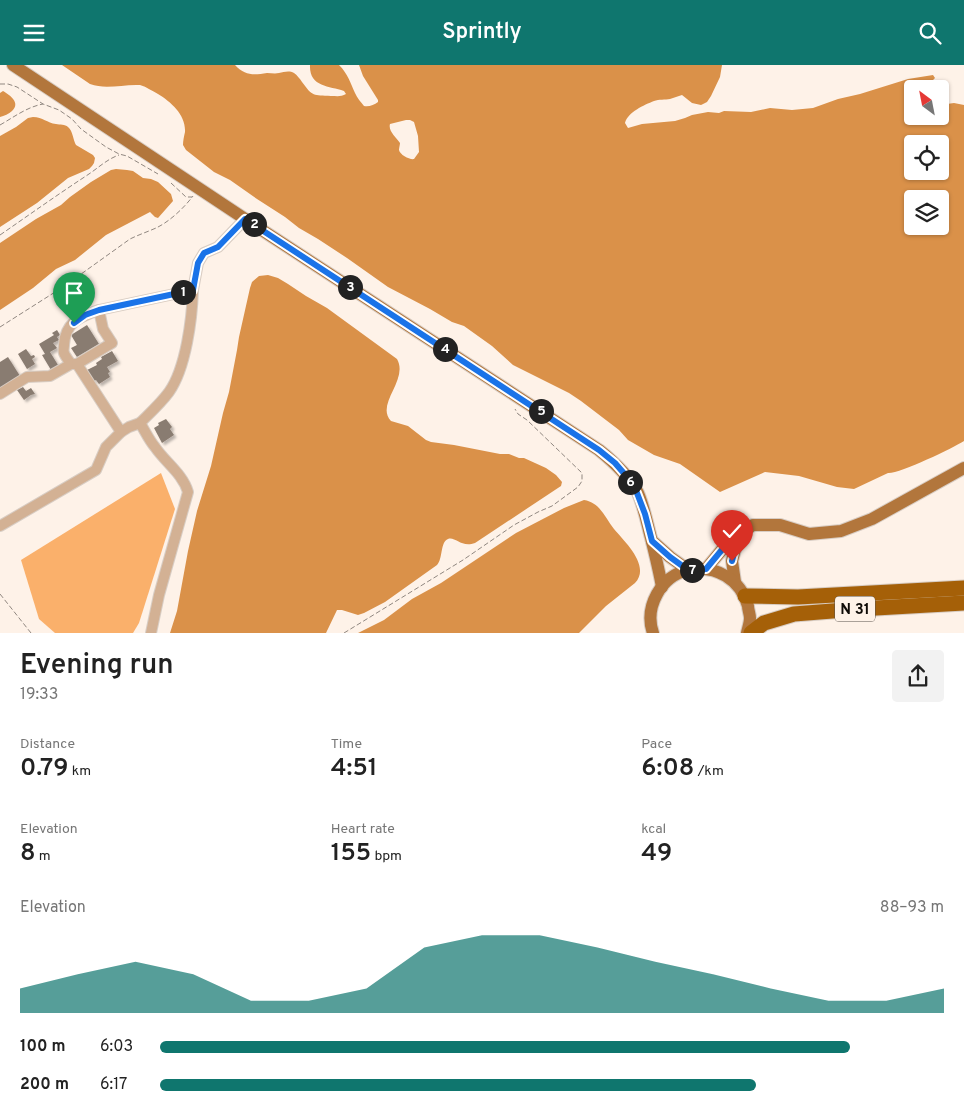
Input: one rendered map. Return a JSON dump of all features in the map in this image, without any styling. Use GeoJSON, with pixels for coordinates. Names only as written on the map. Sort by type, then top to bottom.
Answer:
{"type":"FeatureCollection","features":[{"type":"Feature","properties":{"kind":"highway","name":"N 31"},"geometry":{"type":"LineString","coordinates":[[745,596],[798,597],[964,588]]}},
{"type":"Feature","properties":{"kind":"highway","name":"N 31"},"geometry":{"type":"LineString","coordinates":[[751,633],[764,623],[794,614],[964,603]]}},
{"type":"Feature","properties":{"kind":"main road"},"geometry":{"type":"LineString","coordinates":[[13,65],[599,450],[615,463],[628,478],[637,493],[645,514],[662,587]]}},
{"type":"Feature","properties":{"kind":"main road"},"geometry":{"type":"LineString","coordinates":[[706,569],[730,540],[753,525],[780,525],[809,533],[841,531],[872,519],[964,468]]}},
{"type":"Feature","properties":{"kind":"main road"},"geometry":{"type":"LineString","coordinates":[[735,582],[732,561],[735,549],[744,531]]}},
{"type":"Feature","properties":{"kind":"main road"},"geometry":{"type":"LineString","coordinates":[[652,541],[688,570]]}},
{"type":"Feature","properties":{"kind":"main road"},"geometry":{"type":"LineString","coordinates":[[650,630],[652,605],[662,587],[673,577],[688,570],[706,569],[723,574],[735,582],[745,596],[750,616],[747,633]]}},
{"type":"Feature","properties":{"kind":"lane"},"geometry":{"type":"LineString","coordinates":[[0,527],[96,469],[106,447],[129,427],[140,423],[168,393],[184,357],[198,263],[204,253],[218,247],[245,219]]}},
{"type":"Feature","properties":{"kind":"lane"},"geometry":{"type":"LineString","coordinates":[[121,433],[74,364],[64,353],[67,329],[85,315],[99,310],[193,290]]}},
{"type":"Feature","properties":{"kind":"lane"},"geometry":{"type":"LineString","coordinates":[[0,394],[27,377],[50,376],[112,343],[103,329],[99,310]]}},
{"type":"Feature","properties":{"kind":"lane"},"geometry":{"type":"LineString","coordinates":[[140,423],[188,492],[159,595],[151,633]]}},
{"type":"Feature","properties":{"kind":"path"},"geometry":{"type":"LineString","coordinates":[[0,84],[17,87],[43,104],[59,110],[94,139],[163,177]]}},
{"type":"Feature","properties":{"kind":"path"},"geometry":{"type":"LineString","coordinates":[[0,125],[34,105],[43,104]]}},
{"type":"Feature","properties":{"kind":"path"},"geometry":{"type":"LineString","coordinates":[[0,235],[100,167],[111,157],[119,154]]}},
{"type":"Feature","properties":{"kind":"path"},"geometry":{"type":"LineString","coordinates":[[0,327],[63,287],[130,239],[158,227],[178,212],[192,197],[186,197],[170,181]]}},
{"type":"Feature","properties":{"kind":"path"},"geometry":{"type":"LineString","coordinates":[[344,633],[463,560],[514,525],[538,511],[552,506],[578,487],[582,481],[582,473],[527,420],[518,415],[515,410],[522,399]]}},
{"type":"Feature","properties":{"kind":"path"},"geometry":{"type":"LineString","coordinates":[[0,594],[31,633]]}},
{"type":"Feature","properties":{"kind":"shaded area"},"geometry":{"type":"Polygon","coordinates":[[[62,65],[235,65],[242,71],[250,74],[292,72],[314,94],[342,96],[346,94],[344,91],[316,82],[310,65],[339,65],[347,75],[357,97],[364,106],[370,106],[378,102],[378,100],[363,76],[359,65],[722,65],[720,77],[707,102],[701,105],[692,103],[682,95],[654,101],[629,115],[625,123],[628,128],[642,124],[675,121],[708,112],[751,112],[770,108],[792,110],[813,108],[904,80],[904,125],[949,125],[949,104],[964,105],[964,441],[926,460],[888,473],[854,489],[837,487],[799,476],[765,472],[720,492],[680,464],[654,455],[628,440],[619,430],[569,393],[513,365],[492,346],[464,326],[452,322],[388,287],[230,180],[214,172],[186,150],[183,145],[185,126],[183,120],[173,105],[158,94],[140,85],[96,86],[62,65]],[[410,120],[390,124],[390,129],[400,143],[399,150],[401,154],[414,159],[419,152],[418,136],[414,122],[410,120]]]}},
{"type":"Feature","properties":{"kind":"shaded area"},"geometry":{"type":"Polygon","coordinates":[[[933,75],[935,78],[933,80],[905,80],[933,75]]]}},
{"type":"Feature","properties":{"kind":"shaded area"},"geometry":{"type":"Polygon","coordinates":[[[3,91],[11,97],[15,105],[11,112],[0,117],[0,93],[3,91]]]}},
{"type":"Feature","properties":{"kind":"shaded area"},"geometry":{"type":"Polygon","coordinates":[[[33,117],[67,126],[76,145],[93,155],[95,158],[94,163],[89,169],[68,178],[37,203],[0,227],[0,136],[28,118],[33,117]]]}},
{"type":"Feature","properties":{"kind":"shaded area"},"geometry":{"type":"Polygon","coordinates":[[[116,169],[133,171],[143,178],[158,182],[171,194],[173,201],[158,218],[150,212],[106,235],[75,260],[56,269],[33,288],[0,310],[0,243],[61,205],[91,182],[116,169]]]}},
{"type":"Feature","properties":{"kind":"shaded area"},"geometry":{"type":"Polygon","coordinates":[[[268,275],[278,278],[327,308],[397,359],[400,367],[399,375],[387,407],[387,414],[391,421],[408,426],[431,442],[524,458],[556,475],[562,482],[561,486],[475,543],[466,544],[448,539],[444,543],[437,565],[385,602],[364,613],[358,615],[337,610],[326,633],[170,633],[177,611],[197,511],[211,466],[229,392],[250,288],[252,282],[259,276],[268,275]]]}},
{"type":"Feature","properties":{"kind":"shaded area"},"geometry":{"type":"Polygon","coordinates":[[[161,473],[175,509],[139,623],[133,633],[55,633],[39,619],[21,560],[161,473]]]}},
{"type":"Feature","properties":{"kind":"shaded area"},"geometry":{"type":"Polygon","coordinates":[[[584,500],[595,504],[602,511],[614,529],[630,547],[640,569],[635,583],[606,606],[579,633],[358,633],[384,620],[412,599],[441,583],[516,533],[564,508],[584,500]]]}},
{"type":"Feature","properties":{"kind":"building"},"geometry":{"type":"Polygon","coordinates":[[[87,325],[99,344],[77,357],[71,348],[77,345],[71,335],[87,325]]]}},
{"type":"Feature","properties":{"kind":"building"},"geometry":{"type":"Polygon","coordinates":[[[57,330],[60,335],[57,337],[59,340],[53,343],[57,348],[50,352],[58,365],[51,370],[42,355],[45,354],[39,344],[54,335],[52,333],[57,330]]]}},
{"type":"Feature","properties":{"kind":"building"},"geometry":{"type":"Polygon","coordinates":[[[26,349],[31,356],[34,355],[35,357],[32,359],[35,364],[27,369],[18,354],[26,349]]]}},
{"type":"Feature","properties":{"kind":"building"},"geometry":{"type":"Polygon","coordinates":[[[112,351],[118,361],[107,367],[110,377],[99,384],[96,380],[94,381],[87,370],[97,365],[96,363],[102,359],[101,357],[112,351]]]}},
{"type":"Feature","properties":{"kind":"building"},"geometry":{"type":"Polygon","coordinates":[[[8,357],[20,376],[0,388],[0,362],[8,357]]]}},
{"type":"Feature","properties":{"kind":"building"},"geometry":{"type":"Polygon","coordinates":[[[23,387],[26,391],[31,388],[35,394],[24,400],[17,390],[23,387]]]}},
{"type":"Feature","properties":{"kind":"building"},"geometry":{"type":"Polygon","coordinates":[[[166,419],[172,427],[170,429],[174,435],[162,443],[154,428],[159,425],[158,423],[166,419]]]}},
{"type":"Feature","properties":{"kind":"route"},"geometry":{"type":"LineString","coordinates":[[74,323],[85,315],[99,310],[193,290],[198,263],[204,253],[218,247],[245,219],[599,450],[615,463],[628,478],[637,493],[652,541],[688,570],[706,569],[730,540],[744,531],[735,549],[732,561]]}}]}
